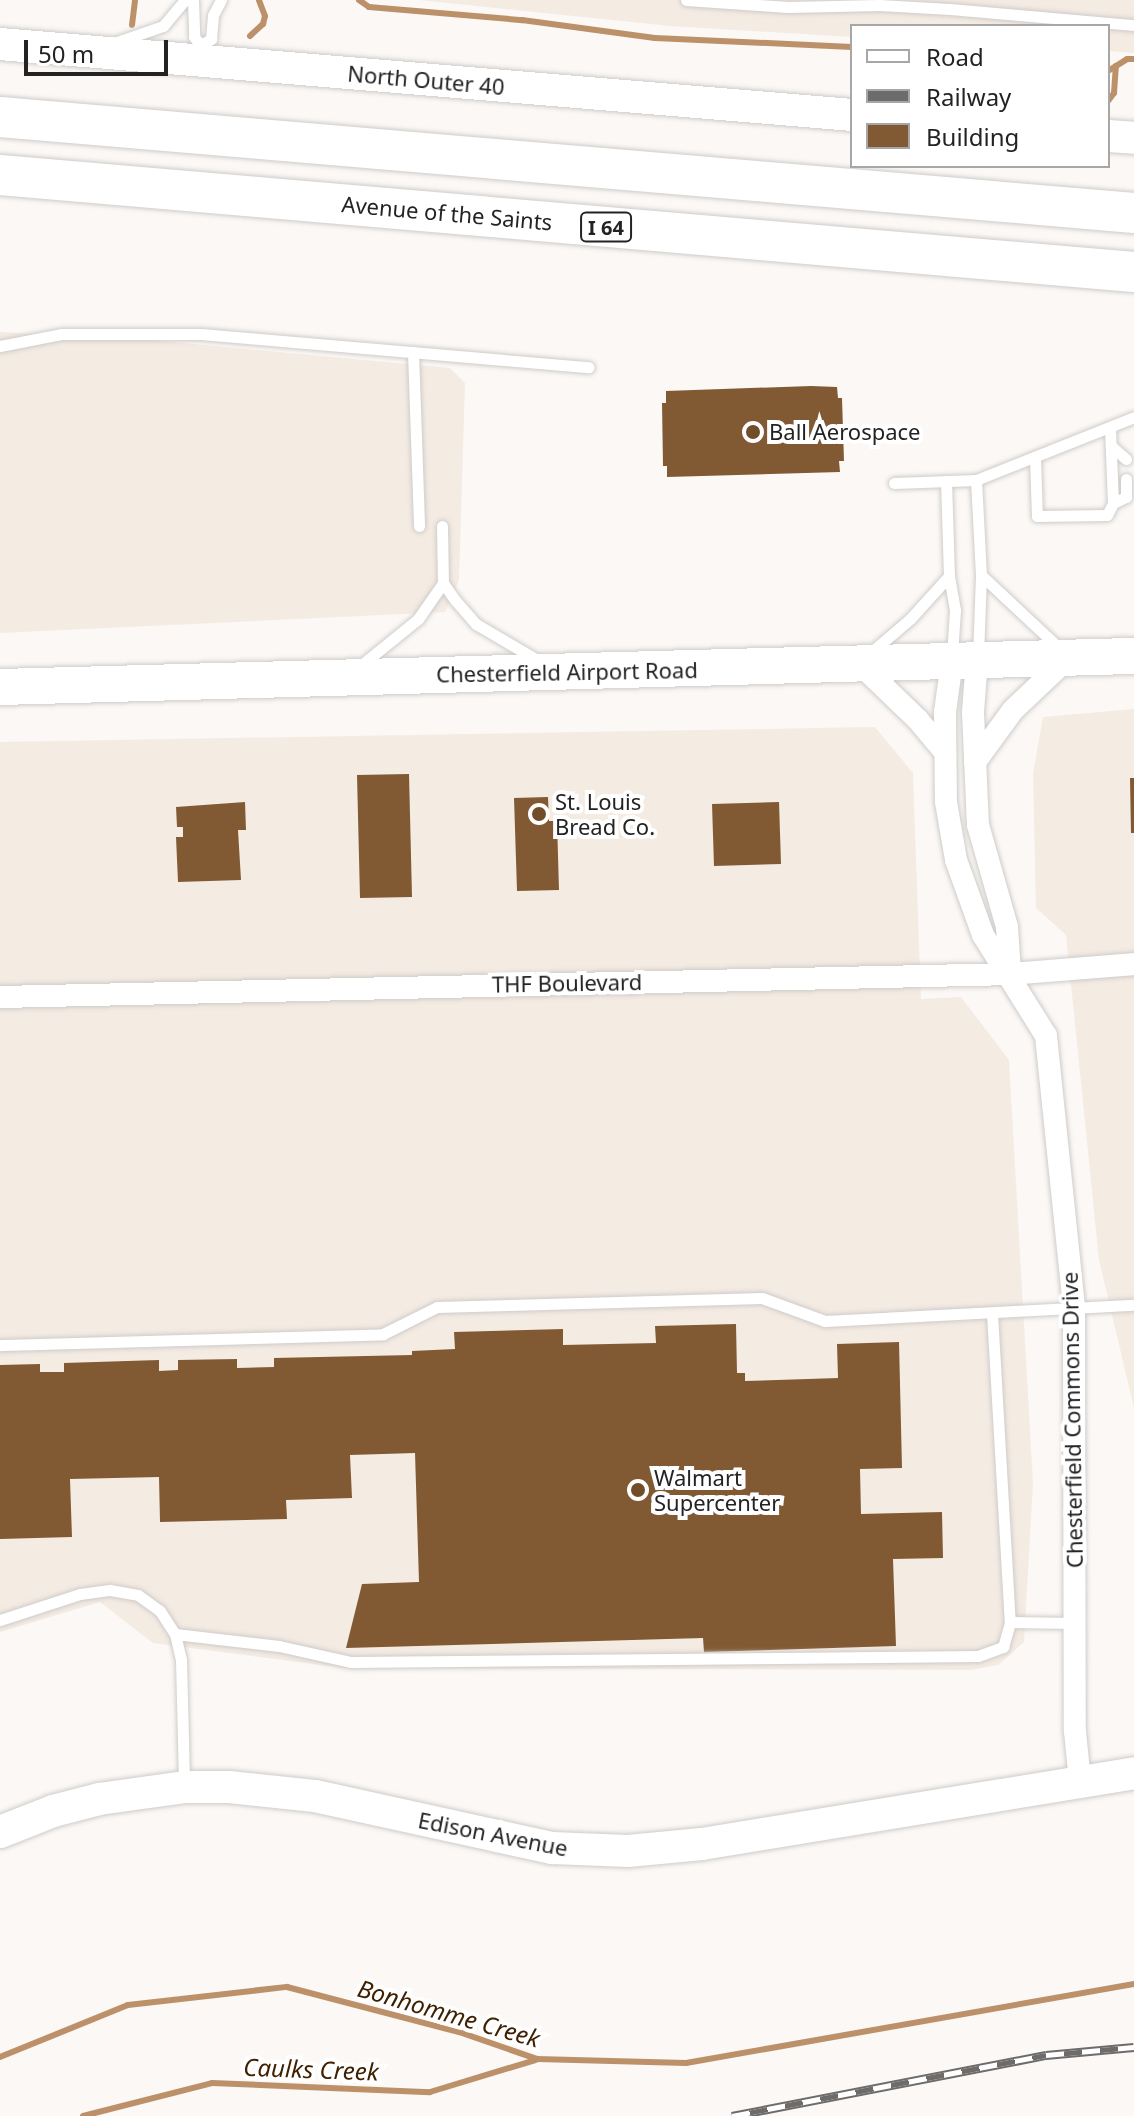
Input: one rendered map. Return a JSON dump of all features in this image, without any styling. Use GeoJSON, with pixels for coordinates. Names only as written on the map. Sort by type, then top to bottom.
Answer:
{"type":"FeatureCollection","features":[{"type":"Feature","properties":{"kind":"highway"},"geometry":{"type":"LineString","coordinates":[[0,117],[1134,213]]}},
{"type":"Feature","properties":{"kind":"highway","name":"Avenue of the Saints"},"geometry":{"type":"LineString","coordinates":[[0,175],[1134,272]]}},
{"type":"Feature","properties":{"kind":"highway"},"geometry":{"type":"LineString","coordinates":[[0,187],[77,182]]}},
{"type":"Feature","properties":{"kind":"main road","name":"Chesterfield Airport Road"},"geometry":{"type":"LineString","coordinates":[[0,687],[1134,656]]}},
{"type":"Feature","properties":{"kind":"street","name":"North Outer 40"},"geometry":{"type":"LineString","coordinates":[[0,44],[201,53],[850,115]]}},
{"type":"Feature","properties":{"kind":"street"},"geometry":{"type":"LineString","coordinates":[[1110,136],[1134,138]]}},
{"type":"Feature","properties":{"kind":"street"},"geometry":{"type":"LineString","coordinates":[[975,762],[1013,710],[1069,657]]}},
{"type":"Feature","properties":{"kind":"street","name":"Chesterfield Commons Drive"},"geometry":{"type":"LineString","coordinates":[[964,660],[945,712],[948,831],[983,935],[1046,1036],[1074,1309],[1075,1731],[1080,1782]]}},
{"type":"Feature","properties":{"kind":"street","name":"Chesterfield Commons Drive"},"geometry":{"type":"LineString","coordinates":[[964,660],[978,825],[1007,927],[1010,974]]}},
{"type":"Feature","properties":{"kind":"street"},"geometry":{"type":"LineString","coordinates":[[859,663],[918,720],[945,752]]}},
{"type":"Feature","properties":{"kind":"street","name":"THF Boulevard"},"geometry":{"type":"LineString","coordinates":[[0,997],[1010,974],[1134,964]]}},
{"type":"Feature","properties":{"kind":"street","name":"Edison Avenue"},"geometry":{"type":"LineString","coordinates":[[0,1832],[53,1811],[99,1799],[184,1787],[229,1787],[315,1796],[511,1841],[602,1851],[702,1844],[1134,1773]]}},
{"type":"Feature","properties":{"kind":"lane"},"geometry":{"type":"LineString","coordinates":[[47,48],[113,44],[139,36],[163,26],[185,0]]}},
{"type":"Feature","properties":{"kind":"lane"},"geometry":{"type":"LineString","coordinates":[[193,0],[194,37],[201,53]]}},
{"type":"Feature","properties":{"kind":"lane"},"geometry":{"type":"LineString","coordinates":[[201,53],[211,39],[213,0]]}},
{"type":"Feature","properties":{"kind":"lane"},"geometry":{"type":"LineString","coordinates":[[213,15],[221,0]]}},
{"type":"Feature","properties":{"kind":"lane"},"geometry":{"type":"LineString","coordinates":[[686,0],[788,7],[893,6],[1080,24]]}},
{"type":"Feature","properties":{"kind":"lane"},"geometry":{"type":"LineString","coordinates":[[1110,25],[1134,25]]}},
{"type":"Feature","properties":{"kind":"lane"},"geometry":{"type":"LineString","coordinates":[[0,346],[61,334],[201,334],[589,367]]}},
{"type":"Feature","properties":{"kind":"lane"},"geometry":{"type":"LineString","coordinates":[[413,352],[419,526]]}},
{"type":"Feature","properties":{"kind":"lane"},"geometry":{"type":"LineString","coordinates":[[894,483],[976,480],[1134,417]]}},
{"type":"Feature","properties":{"kind":"lane"},"geometry":{"type":"LineString","coordinates":[[1035,457],[1037,516],[1107,515],[1113,503],[1110,427]]}},
{"type":"Feature","properties":{"kind":"lane"},"geometry":{"type":"LineString","coordinates":[[1111,446],[1126,459]]}},
{"type":"Feature","properties":{"kind":"lane"},"geometry":{"type":"LineString","coordinates":[[1113,503],[1126,497],[1126,479]]}},
{"type":"Feature","properties":{"kind":"lane"},"geometry":{"type":"LineString","coordinates":[[964,660],[981,575],[976,480]]}},
{"type":"Feature","properties":{"kind":"lane"},"geometry":{"type":"LineString","coordinates":[[946,481],[949,576],[964,660]]}},
{"type":"Feature","properties":{"kind":"lane"},"geometry":{"type":"LineString","coordinates":[[346,677],[418,619],[443,583],[442,526]]}},
{"type":"Feature","properties":{"kind":"lane"},"geometry":{"type":"LineString","coordinates":[[981,575],[1069,657]]}},
{"type":"Feature","properties":{"kind":"lane"},"geometry":{"type":"LineString","coordinates":[[859,663],[910,619],[949,576]]}},
{"type":"Feature","properties":{"kind":"lane"},"geometry":{"type":"LineString","coordinates":[[443,583],[476,624],[560,673]]}},
{"type":"Feature","properties":{"kind":"lane"},"geometry":{"type":"LineString","coordinates":[[0,1345],[383,1334],[437,1307],[762,1298],[825,1321],[1134,1305]]}},
{"type":"Feature","properties":{"kind":"lane"},"geometry":{"type":"LineString","coordinates":[[175,1634],[279,1646],[351,1662],[978,1656],[1003,1647],[1010,1622],[992,1313]]}},
{"type":"Feature","properties":{"kind":"lane"},"geometry":{"type":"LineString","coordinates":[[0,1620],[80,1594],[110,1590],[138,1595],[160,1611],[175,1634],[181,1659],[184,1787]]}},
{"type":"Feature","properties":{"kind":"lane"},"geometry":{"type":"LineString","coordinates":[[1010,1622],[1075,1623]]}},
{"type":"Feature","properties":{"kind":"shaded area"},"geometry":{"type":"Polygon","coordinates":[[[419,0],[1134,0],[1134,53],[1110,51],[1110,24],[850,24],[850,37],[670,26],[419,0]]]}},
{"type":"Feature","properties":{"kind":"shaded area"},"geometry":{"type":"Polygon","coordinates":[[[0,332],[150,340],[450,368],[465,383],[459,580],[445,612],[0,633],[0,332]]]}},
{"type":"Feature","properties":{"kind":"shaded area"},"geometry":{"type":"Polygon","coordinates":[[[1134,709],[1134,1408],[1099,1260],[1066,935],[1036,908],[1033,774],[1043,717],[1134,709]]]}},
{"type":"Feature","properties":{"kind":"shaded area"},"geometry":{"type":"Polygon","coordinates":[[[875,727],[913,773],[921,999],[961,997],[1009,1060],[1033,1483],[1024,1642],[998,1665],[971,1670],[343,1668],[153,1643],[100,1602],[0,1632],[0,742],[875,727]]]}},
{"type":"Feature","properties":{"kind":"building","name":"Ball Aerospace"},"geometry":{"type":"Polygon","coordinates":[[[837,387],[838,398],[842,398],[844,461],[839,461],[840,472],[667,477],[667,466],[663,466],[662,403],[666,403],[666,391],[837,387]]]}},
{"type":"Feature","properties":{"kind":"building"},"geometry":{"type":"Polygon","coordinates":[[[409,774],[412,897],[360,898],[357,775],[409,774]]]}},
{"type":"Feature","properties":{"kind":"building"},"geometry":{"type":"Polygon","coordinates":[[[1130,778],[1134,778],[1134,833],[1131,833],[1130,778]]]}},
{"type":"Feature","properties":{"kind":"building"},"geometry":{"type":"Polygon","coordinates":[[[548,797],[549,821],[557,821],[559,890],[517,891],[514,798],[548,797]]]}},
{"type":"Feature","properties":{"kind":"building"},"geometry":{"type":"Polygon","coordinates":[[[245,802],[246,830],[238,830],[241,880],[178,882],[176,837],[183,837],[183,827],[177,827],[176,807],[245,802]]]}},
{"type":"Feature","properties":{"kind":"building"},"geometry":{"type":"Polygon","coordinates":[[[779,802],[781,864],[714,866],[712,804],[779,802]]]}},
{"type":"Feature","properties":{"kind":"building","name":"Walmart Supercenter"},"geometry":{"type":"Polygon","coordinates":[[[736,1324],[737,1373],[745,1373],[745,1381],[838,1378],[837,1344],[899,1342],[902,1468],[860,1469],[861,1514],[942,1512],[943,1558],[893,1559],[896,1646],[704,1652],[703,1638],[346,1648],[362,1584],[419,1582],[415,1453],[350,1455],[352,1498],[286,1500],[287,1519],[160,1522],[159,1477],[70,1479],[72,1537],[0,1539],[0,1365],[40,1364],[40,1372],[64,1372],[64,1363],[159,1360],[159,1371],[178,1370],[178,1360],[237,1359],[237,1368],[274,1367],[274,1358],[412,1355],[412,1351],[455,1349],[454,1332],[563,1329],[563,1345],[656,1343],[655,1326],[736,1324]]]}},
{"type":"Feature","properties":{"kind":"waterway"},"geometry":{"type":"LineString","coordinates":[[132,25],[135,0]]}},
{"type":"Feature","properties":{"kind":"waterway"},"geometry":{"type":"LineString","coordinates":[[250,36],[263,24],[265,16],[259,0]]}},
{"type":"Feature","properties":{"kind":"waterway"},"geometry":{"type":"LineString","coordinates":[[359,0],[369,7],[522,20],[655,38],[850,47]]}},
{"type":"Feature","properties":{"kind":"waterway"},"geometry":{"type":"LineString","coordinates":[[1110,70],[1127,59],[1134,59]]}},
{"type":"Feature","properties":{"kind":"waterway"},"geometry":{"type":"LineString","coordinates":[[1110,98],[1114,93],[1116,66]]}},
{"type":"Feature","properties":{"kind":"waterway","name":"Bonhomme Creek"},"geometry":{"type":"LineString","coordinates":[[0,2057],[128,2005],[287,1987],[459,2032],[537,2059],[686,2063],[1134,1984]]}},
{"type":"Feature","properties":{"kind":"waterway","name":"Caulks Creek"},"geometry":{"type":"LineString","coordinates":[[83,2116],[212,2083],[430,2092],[535,2060]]}},
{"type":"Feature","properties":{"kind":"railway"},"geometry":{"type":"LineString","coordinates":[[732,2116],[1046,2055],[1134,2047]]}},
{"type":"Feature","properties":{"kind":"place","name":"Ball Aerospace"},"geometry":{"type":"Point","coordinates":[753,432]}},
{"type":"Feature","properties":{"kind":"place","name":"St. Louis Bread Co."},"geometry":{"type":"Point","coordinates":[539,814]}},
{"type":"Feature","properties":{"kind":"place","name":"Walmart Supercenter"},"geometry":{"type":"Point","coordinates":[638,1490]}}]}
